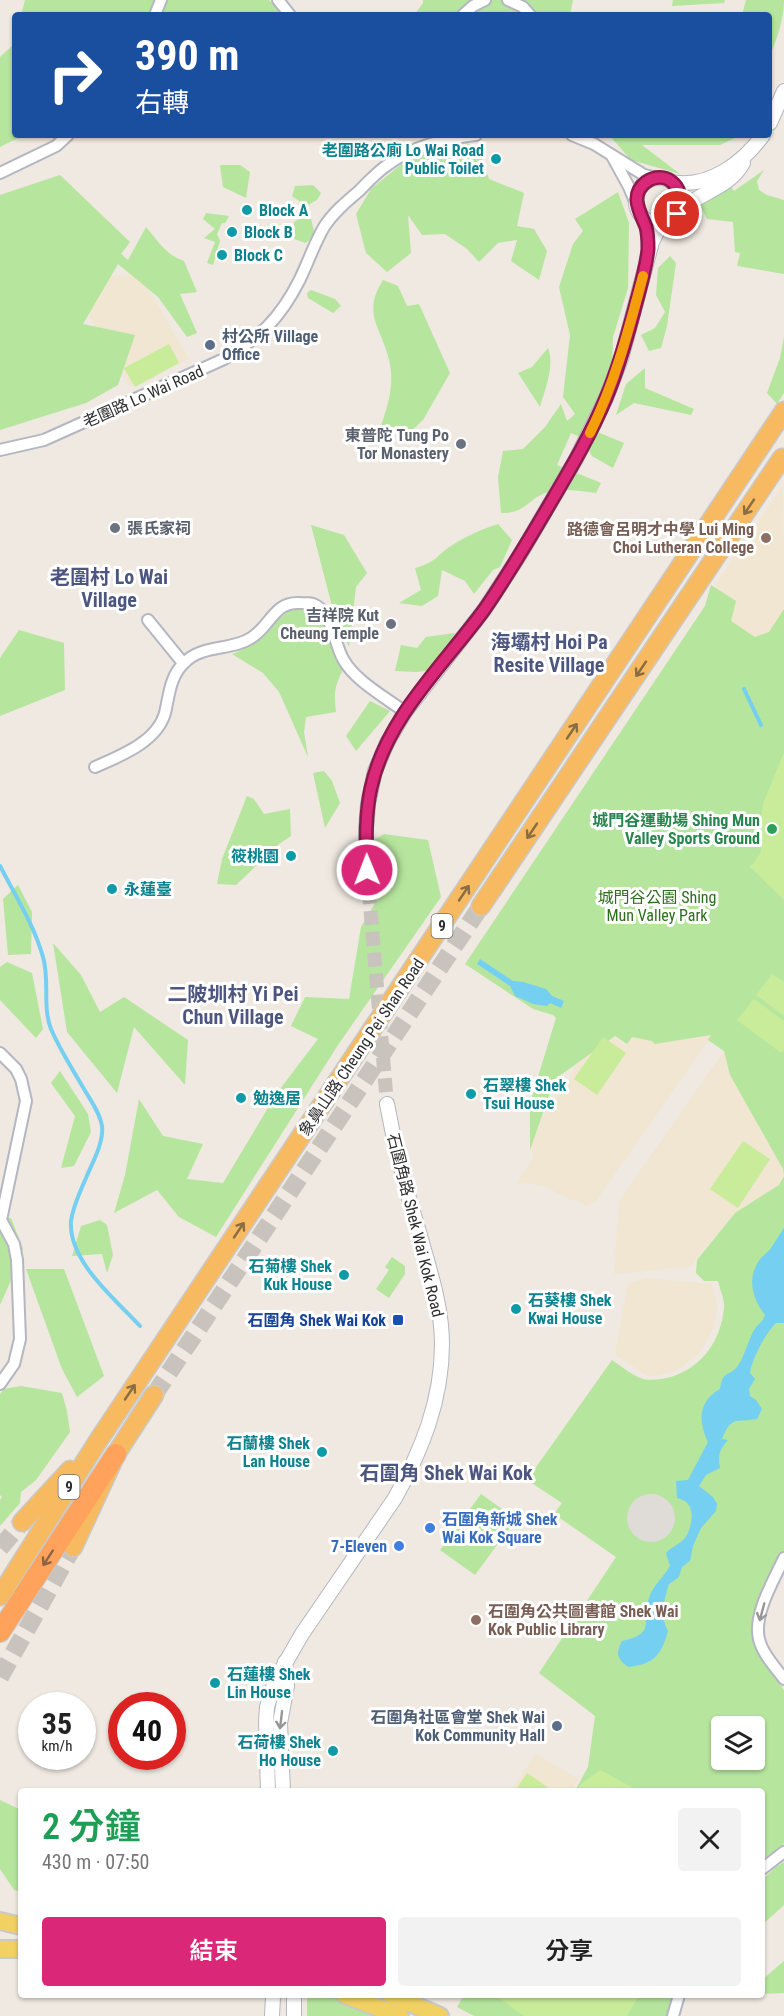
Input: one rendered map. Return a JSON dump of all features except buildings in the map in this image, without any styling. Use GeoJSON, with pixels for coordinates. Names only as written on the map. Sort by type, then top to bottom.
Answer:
{"type":"FeatureCollection","features":[{"type":"Feature","properties":{"kind":"highway","name":"象鼻山路 Cheung Pei Shan Road"},"geometry":{"type":"LineString","coordinates":[[0,1596],[98,1440],[784,411]]}},
{"type":"Feature","properties":{"kind":"highway"},"geometry":{"type":"LineString","coordinates":[[481,906],[782,458]]}},
{"type":"Feature","properties":{"kind":"highway","name":"9"},"geometry":{"type":"LineString","coordinates":[[0,1632],[154,1395]]}},
{"type":"Feature","properties":{"kind":"highway"},"geometry":{"type":"LineString","coordinates":[[22,1522],[98,1440]]}},
{"type":"Feature","properties":{"kind":"highway"},"geometry":{"type":"LineString","coordinates":[[73,1547],[117,1454]]}},
{"type":"Feature","properties":{"kind":"main road"},"geometry":{"type":"LineString","coordinates":[[0,1921],[18,1925]]}},
{"type":"Feature","properties":{"kind":"main road"},"geometry":{"type":"LineString","coordinates":[[0,1949],[18,1949]]}},
{"type":"Feature","properties":{"kind":"main road"},"geometry":{"type":"LineString","coordinates":[[353,1998],[400,2016]]}},
{"type":"Feature","properties":{"kind":"main road"},"geometry":{"type":"LineString","coordinates":[[398,1998],[440,2016]]}},
{"type":"Feature","properties":{"kind":"street"},"geometry":{"type":"LineString","coordinates":[[278,0],[288,12]]}},
{"type":"Feature","properties":{"kind":"street"},"geometry":{"type":"LineString","coordinates":[[466,12],[485,0]]}},
{"type":"Feature","properties":{"kind":"street"},"geometry":{"type":"LineString","coordinates":[[508,0],[527,12]]}},
{"type":"Feature","properties":{"kind":"street"},"geometry":{"type":"LineString","coordinates":[[772,119],[784,92]]}},
{"type":"Feature","properties":{"kind":"street"},"geometry":{"type":"LineString","coordinates":[[0,173],[56,146],[65,138]]}},
{"type":"Feature","properties":{"kind":"street","name":"老圍路 Lo Wai Road"},"geometry":{"type":"LineString","coordinates":[[0,450],[44,440],[224,359],[245,346],[274,322],[299,281],[325,227],[340,208],[387,165],[446,138]]}},
{"type":"Feature","properties":{"kind":"street"},"geometry":{"type":"LineString","coordinates":[[578,138],[606,151],[644,175],[684,184],[702,182],[718,175],[747,155]]}},
{"type":"Feature","properties":{"kind":"street"},"geometry":{"type":"LineString","coordinates":[[367,870],[366,829],[371,788],[387,743],[405,712],[490,600],[521,553],[576,459],[606,398],[621,359],[652,242],[658,230],[693,200],[732,178],[761,138]]}},
{"type":"Feature","properties":{"kind":"street"},"geometry":{"type":"LineString","coordinates":[[606,151],[618,165],[648,235],[647,261]]}},
{"type":"Feature","properties":{"kind":"street"},"geometry":{"type":"LineString","coordinates":[[658,178],[649,180],[641,187],[637,196],[639,211],[650,222],[672,218],[681,205],[681,195],[672,182]]}},
{"type":"Feature","properties":{"kind":"street"},"geometry":{"type":"LineString","coordinates":[[95,767],[133,748],[160,725],[174,676],[183,663],[206,650],[240,644],[250,639],[259,633],[280,607],[292,602],[314,604],[327,618],[339,651],[350,669],[405,712]]}},
{"type":"Feature","properties":{"kind":"street"},"geometry":{"type":"LineString","coordinates":[[148,620],[183,663]]}},
{"type":"Feature","properties":{"kind":"street"},"geometry":{"type":"LineString","coordinates":[[0,1053],[9,1061],[21,1079],[26,1101],[1,1220],[14,1244],[17,1260],[20,1309],[19,1350],[14,1364],[0,1384]]}},
{"type":"Feature","properties":{"kind":"street","name":"石圍角路 Shek Wai Kok Road"},"geometry":{"type":"LineString","coordinates":[[268,1788],[266,1722],[267,1707],[275,1681],[302,1634],[408,1475],[430,1426],[440,1380],[442,1343],[439,1307],[400,1168],[387,1104]]}},
{"type":"Feature","properties":{"kind":"street"},"geometry":{"type":"LineString","coordinates":[[784,1558],[767,1593],[758,1624],[759,1639],[767,1656],[784,1679]]}},
{"type":"Feature","properties":{"kind":"street"},"geometry":{"type":"LineString","coordinates":[[283,1788],[280,1723],[287,1686],[285,1662]]}},
{"type":"Feature","properties":{"kind":"street"},"geometry":{"type":"LineString","coordinates":[[765,1867],[784,1852]]}},
{"type":"Feature","properties":{"kind":"street"},"geometry":{"type":"LineString","coordinates":[[272,2016],[273,1998]]}},
{"type":"Feature","properties":{"kind":"street"},"geometry":{"type":"LineString","coordinates":[[673,2016],[678,1998]]}},
{"type":"Feature","properties":{"kind":"street"},"geometry":{"type":"LineString","coordinates":[[294,1999],[294,2016]]}},
{"type":"Feature","properties":{"kind":"shaded area"},"geometry":{"type":"Polygon","coordinates":[[[97,274],[141,277],[189,359],[130,387],[85,309],[97,274]]]}},
{"type":"Feature","properties":{"kind":"shaded area","name":"路德會呂明才中學 Lui Ming Choi Lutheran College"},"geometry":{"type":"Polygon","coordinates":[[[783,485],[784,610],[769,632],[755,637],[706,605],[712,590],[783,485]]]}},
{"type":"Feature","properties":{"kind":"shaded area"},"geometry":{"type":"Polygon","coordinates":[[[594,1024],[626,1046],[632,1037],[656,1044],[712,1035],[595,1202],[586,1206],[574,1198],[572,1201],[547,1187],[527,1183],[516,1184],[533,1158],[530,1135],[568,1082],[594,1024]]]}},
{"type":"Feature","properties":{"kind":"shaded area"},"geometry":{"type":"Polygon","coordinates":[[[724,1051],[730,1075],[783,1169],[782,1181],[735,1213],[690,1267],[614,1274],[619,1201],[724,1051]]]}},
{"type":"Feature","properties":{"kind":"shaded area"},"geometry":{"type":"Polygon","coordinates":[[[646,1278],[713,1284],[717,1307],[714,1327],[700,1352],[679,1369],[657,1376],[648,1376],[615,1354],[628,1284],[646,1278]]]}},
{"type":"Feature","properties":{"kind":"shaded area"},"geometry":{"type":"Polygon","coordinates":[[[646,1494],[656,1494],[668,1501],[675,1513],[675,1523],[668,1535],[656,1542],[646,1542],[631,1531],[627,1523],[627,1513],[638,1498],[646,1494]]]}},
{"type":"Feature","properties":{"kind":"shaded area"},"geometry":{"type":"Polygon","coordinates":[[[536,1754],[578,1779],[573,1788],[513,1788],[536,1754]]]}},
{"type":"Feature","properties":{"kind":"green space"},"geometry":{"type":"Polygon","coordinates":[[[25,0],[269,0],[282,12],[22,12],[25,0]]]}},
{"type":"Feature","properties":{"kind":"green space"},"geometry":{"type":"Polygon","coordinates":[[[423,0],[573,0],[571,12],[416,12],[423,0]]]}},
{"type":"Feature","properties":{"kind":"green space"},"geometry":{"type":"Polygon","coordinates":[[[673,0],[725,0],[724,3],[672,6],[673,0]]]}},
{"type":"Feature","properties":{"kind":"green space"},"geometry":{"type":"Polygon","coordinates":[[[746,0],[784,0],[778,36],[772,51],[772,12],[743,12],[746,0]]]}},
{"type":"Feature","properties":{"kind":"green space"},"geometry":{"type":"Polygon","coordinates":[[[12,46],[12,138],[18,138],[0,147],[0,57],[12,46]]]}},
{"type":"Feature","properties":{"kind":"green space"},"geometry":{"type":"Polygon","coordinates":[[[433,138],[448,138],[477,146],[489,179],[524,193],[517,226],[534,229],[547,251],[539,280],[511,261],[517,240],[498,243],[479,262],[467,249],[445,234],[422,235],[408,215],[411,253],[387,272],[366,253],[356,214],[371,189],[433,138]]]}},
{"type":"Feature","properties":{"kind":"green space"},"geometry":{"type":"Polygon","coordinates":[[[612,138],[735,138],[720,145],[642,145],[680,174],[631,160],[612,138]]]}},
{"type":"Feature","properties":{"kind":"green space"},"geometry":{"type":"Polygon","coordinates":[[[220,165],[240,165],[250,172],[246,198],[223,187],[220,165]]]}},
{"type":"Feature","properties":{"kind":"green space"},"geometry":{"type":"Polygon","coordinates":[[[764,170],[757,181],[759,190],[784,200],[784,274],[737,266],[740,253],[735,252],[733,222],[707,219],[699,203],[719,191],[731,187],[734,191],[764,170]]]}},
{"type":"Feature","properties":{"kind":"green space"},"geometry":{"type":"Polygon","coordinates":[[[60,175],[130,242],[121,254],[128,260],[146,227],[167,251],[184,261],[197,292],[180,294],[197,333],[187,337],[158,297],[118,264],[83,324],[135,335],[118,385],[86,403],[0,430],[0,195],[60,175]]]}},
{"type":"Feature","properties":{"kind":"green space"},"geometry":{"type":"Polygon","coordinates":[[[313,185],[321,193],[317,200],[306,206],[292,196],[295,186],[313,185]]]}},
{"type":"Feature","properties":{"kind":"green space"},"geometry":{"type":"Polygon","coordinates":[[[618,192],[629,223],[628,288],[613,337],[612,369],[590,429],[624,443],[613,468],[592,456],[580,437],[571,433],[557,465],[601,483],[596,493],[572,490],[548,492],[516,511],[501,513],[498,477],[503,451],[523,449],[545,427],[561,404],[567,421],[575,414],[563,397],[570,335],[559,287],[573,244],[583,231],[575,219],[618,192]]]}},
{"type":"Feature","properties":{"kind":"green space"},"geometry":{"type":"Polygon","coordinates":[[[206,213],[229,216],[225,223],[222,223],[217,234],[220,241],[213,265],[207,263],[215,242],[204,238],[215,229],[203,219],[206,213]]]}},
{"type":"Feature","properties":{"kind":"green space"},"geometry":{"type":"Polygon","coordinates":[[[303,216],[311,219],[315,235],[306,243],[294,239],[294,222],[303,216]]]}},
{"type":"Feature","properties":{"kind":"green space"},"geometry":{"type":"Polygon","coordinates":[[[670,256],[676,263],[667,326],[661,348],[649,351],[641,335],[655,328],[665,312],[656,295],[658,268],[670,256]]]}},
{"type":"Feature","properties":{"kind":"green space"},"geometry":{"type":"Polygon","coordinates":[[[383,280],[398,286],[407,306],[419,304],[450,373],[423,420],[409,433],[380,429],[391,386],[389,360],[373,312],[377,292],[383,280]]]}},
{"type":"Feature","properties":{"kind":"green space"},"geometry":{"type":"Polygon","coordinates":[[[311,290],[335,299],[341,306],[333,313],[308,298],[307,293],[311,290]]]}},
{"type":"Feature","properties":{"kind":"green space"},"geometry":{"type":"Polygon","coordinates":[[[784,337],[784,393],[777,404],[767,393],[780,358],[784,337]]]}},
{"type":"Feature","properties":{"kind":"green space"},"geometry":{"type":"Polygon","coordinates":[[[169,344],[179,363],[135,387],[124,368],[169,344]]]}},
{"type":"Feature","properties":{"kind":"green space"},"geometry":{"type":"Polygon","coordinates":[[[548,348],[550,370],[540,407],[518,373],[532,367],[548,348]]]}},
{"type":"Feature","properties":{"kind":"green space"},"geometry":{"type":"Polygon","coordinates":[[[645,368],[645,388],[694,409],[691,415],[634,403],[616,415],[626,384],[645,368]]]}},
{"type":"Feature","properties":{"kind":"green space"},"geometry":{"type":"Polygon","coordinates":[[[498,524],[512,540],[500,567],[493,570],[474,594],[465,581],[442,570],[438,596],[422,606],[399,603],[421,590],[415,568],[431,561],[462,539],[498,524]]]}},
{"type":"Feature","properties":{"kind":"green space"},"geometry":{"type":"Polygon","coordinates":[[[311,525],[344,535],[367,573],[356,587],[349,647],[333,610],[311,525]]]}},
{"type":"Feature","properties":{"kind":"green space","name":"城門谷公園 Shing Mun Valley Park"},"geometry":{"type":"Polygon","coordinates":[[[711,585],[736,601],[731,621],[755,637],[769,632],[784,609],[784,1176],[783,1169],[730,1075],[724,1051],[708,1040],[711,1035],[655,1044],[652,1041],[632,1037],[627,1044],[615,1036],[555,1079],[530,1150],[530,1103],[556,1018],[533,1009],[465,964],[705,606],[711,585]]]}},
{"type":"Feature","properties":{"kind":"green space"},"geometry":{"type":"Polygon","coordinates":[[[294,608],[313,608],[324,619],[335,654],[343,670],[335,690],[336,712],[306,717],[304,732],[308,757],[279,692],[263,673],[232,654],[250,645],[294,608]]]}},
{"type":"Feature","properties":{"kind":"green space"},"geometry":{"type":"Polygon","coordinates":[[[19,630],[64,643],[65,690],[0,716],[0,658],[19,630]]]}},
{"type":"Feature","properties":{"kind":"green space"},"geometry":{"type":"Polygon","coordinates":[[[455,633],[434,670],[395,671],[401,645],[417,648],[426,637],[455,633]]]}},
{"type":"Feature","properties":{"kind":"green space"},"geometry":{"type":"Polygon","coordinates":[[[370,701],[390,711],[356,751],[346,736],[370,701]]]}},
{"type":"Feature","properties":{"kind":"green space","name":"城門谷運動場 Shing Mun Valley Sports Ground"},"geometry":{"type":"Polygon","coordinates":[[[784,752],[784,900],[749,866],[761,852],[763,804],[784,752]]]}},
{"type":"Feature","properties":{"kind":"green space"},"geometry":{"type":"Polygon","coordinates":[[[324,771],[332,781],[340,803],[325,828],[313,773],[324,771]]]}},
{"type":"Feature","properties":{"kind":"green space"},"geometry":{"type":"Polygon","coordinates":[[[247,796],[254,799],[264,814],[290,809],[291,836],[279,844],[236,885],[217,884],[222,859],[247,796]]]}},
{"type":"Feature","properties":{"kind":"green space"},"geometry":{"type":"Polygon","coordinates":[[[384,834],[428,840],[441,897],[338,1045],[216,1237],[179,1217],[157,1190],[114,1213],[125,1175],[139,1099],[163,1136],[203,1144],[187,1179],[223,1183],[277,1093],[318,1039],[291,1026],[305,997],[349,999],[361,927],[394,871],[349,855],[384,834]]]}},
{"type":"Feature","properties":{"kind":"green space"},"geometry":{"type":"Polygon","coordinates":[[[18,885],[32,912],[31,954],[8,955],[3,899],[18,885]]]}},
{"type":"Feature","properties":{"kind":"green space"},"geometry":{"type":"Polygon","coordinates":[[[53,943],[81,975],[100,1012],[124,997],[188,1040],[185,1085],[134,1027],[117,1093],[67,1032],[53,943]]]}},
{"type":"Feature","properties":{"kind":"green space"},"geometry":{"type":"Polygon","coordinates":[[[7,962],[32,973],[43,1029],[36,1038],[0,1000],[0,967],[7,962]]]}},
{"type":"Feature","properties":{"kind":"green space"},"geometry":{"type":"Polygon","coordinates":[[[772,974],[784,982],[784,1016],[756,995],[772,974]]]}},
{"type":"Feature","properties":{"kind":"green space"},"geometry":{"type":"Polygon","coordinates":[[[754,999],[784,1021],[784,1050],[781,1053],[737,1020],[754,999]]]}},
{"type":"Feature","properties":{"kind":"green space"},"geometry":{"type":"Polygon","coordinates":[[[603,1037],[626,1053],[597,1095],[574,1079],[603,1037]]]}},
{"type":"Feature","properties":{"kind":"green space"},"geometry":{"type":"Polygon","coordinates":[[[60,1071],[88,1114],[91,1132],[74,1166],[61,1168],[75,1116],[51,1083],[60,1071]]]}},
{"type":"Feature","properties":{"kind":"green space"},"geometry":{"type":"Polygon","coordinates":[[[743,1141],[770,1159],[738,1208],[710,1189],[743,1141]]]}},
{"type":"Feature","properties":{"kind":"green space"},"geometry":{"type":"Polygon","coordinates":[[[784,1176],[784,1564],[754,1625],[753,1640],[761,1657],[784,1690],[784,1844],[765,1858],[765,1788],[577,1788],[588,1767],[595,1716],[539,1673],[616,1557],[554,1514],[562,1503],[527,1480],[612,1360],[639,1378],[657,1380],[682,1373],[692,1367],[708,1351],[719,1331],[724,1302],[718,1281],[704,1281],[696,1273],[697,1260],[735,1213],[779,1185],[784,1176]]]}},
{"type":"Feature","properties":{"kind":"green space"},"geometry":{"type":"Polygon","coordinates":[[[0,1218],[11,1218],[23,1249],[0,1305],[0,1218]]]}},
{"type":"Feature","properties":{"kind":"green space"},"geometry":{"type":"Polygon","coordinates":[[[100,1220],[107,1225],[113,1255],[107,1273],[102,1254],[72,1256],[81,1226],[100,1220]]]}},
{"type":"Feature","properties":{"kind":"green space"},"geometry":{"type":"Polygon","coordinates":[[[392,1257],[405,1266],[405,1274],[389,1298],[376,1289],[389,1270],[385,1267],[392,1257]]]}},
{"type":"Feature","properties":{"kind":"green space"},"geometry":{"type":"Polygon","coordinates":[[[26,1269],[64,1269],[104,1376],[77,1397],[62,1369],[26,1269]]]}},
{"type":"Feature","properties":{"kind":"green space"},"geometry":{"type":"Polygon","coordinates":[[[21,1386],[62,1393],[70,1432],[36,1480],[21,1492],[20,1503],[0,1526],[2,1497],[0,1495],[0,1394],[4,1389],[21,1386]]]}},
{"type":"Feature","properties":{"kind":"green space"},"geometry":{"type":"Polygon","coordinates":[[[481,1494],[516,1519],[475,1575],[440,1550],[481,1494]]]}},
{"type":"Feature","properties":{"kind":"green space"},"geometry":{"type":"Polygon","coordinates":[[[600,1770],[633,1788],[578,1788],[600,1770]]]}},
{"type":"Feature","properties":{"kind":"green space"},"geometry":{"type":"Polygon","coordinates":[[[527,1773],[549,1788],[517,1788],[527,1773]]]}},
{"type":"Feature","properties":{"kind":"green space"},"geometry":{"type":"Polygon","coordinates":[[[0,1800],[18,1809],[18,1891],[14,1890],[0,1869],[0,1800]]]}},
{"type":"Feature","properties":{"kind":"green space"},"geometry":{"type":"Polygon","coordinates":[[[784,1862],[784,1905],[765,1922],[765,1877],[784,1862]]]}},
{"type":"Feature","properties":{"kind":"green space"},"geometry":{"type":"Polygon","coordinates":[[[784,1961],[784,1993],[765,1994],[765,1977],[784,1961]]]}},
{"type":"Feature","properties":{"kind":"green space"},"geometry":{"type":"Polygon","coordinates":[[[307,1998],[341,1998],[384,2016],[307,2016],[307,1998]]]}},
{"type":"Feature","properties":{"kind":"green space"},"geometry":{"type":"Polygon","coordinates":[[[462,1998],[671,1998],[666,2016],[474,2016],[457,2007],[462,1998]]]}},
{"type":"Feature","properties":{"kind":"green space"},"geometry":{"type":"Polygon","coordinates":[[[499,1998],[637,1998],[627,2016],[524,2016],[499,1998]]]}},
{"type":"Feature","properties":{"kind":"water"},"geometry":{"type":"Polygon","coordinates":[[[480,959],[513,981],[546,989],[552,996],[564,1001],[561,1008],[550,1003],[547,1006],[533,1004],[515,996],[510,986],[477,964],[480,959]]]}},
{"type":"Feature","properties":{"kind":"water"},"geometry":{"type":"Polygon","coordinates":[[[784,1228],[784,1323],[776,1323],[768,1333],[756,1354],[750,1373],[755,1379],[749,1389],[750,1396],[762,1409],[757,1419],[732,1423],[725,1431],[722,1439],[728,1440],[720,1453],[720,1468],[706,1475],[699,1486],[713,1497],[717,1504],[716,1511],[701,1528],[693,1546],[690,1561],[682,1567],[679,1577],[669,1584],[663,1614],[668,1631],[662,1647],[650,1661],[628,1667],[619,1658],[620,1645],[622,1641],[633,1638],[644,1630],[651,1593],[670,1566],[666,1553],[685,1538],[691,1525],[691,1510],[686,1502],[677,1498],[676,1481],[688,1480],[708,1442],[702,1420],[702,1412],[707,1400],[720,1389],[724,1376],[737,1367],[756,1327],[765,1315],[754,1295],[753,1273],[756,1265],[784,1228]]]}},
{"type":"Feature","properties":{"kind":"waterway"},"geometry":{"type":"LineString","coordinates":[[744,689],[761,725]]}},
{"type":"Feature","properties":{"kind":"waterway"},"geometry":{"type":"LineString","coordinates":[[0,866],[29,922],[43,957],[47,1011],[51,1029],[95,1107],[102,1126],[99,1146],[73,1210],[72,1236],[85,1265],[106,1291],[140,1326]]}},
{"type":"Feature","properties":{"kind":"tunnel"},"geometry":{"type":"LineString","coordinates":[[367,869],[387,1104]]}},
{"type":"Feature","properties":{"kind":"tunnel"},"geometry":{"type":"LineString","coordinates":[[154,1395],[481,906]]}},
{"type":"Feature","properties":{"kind":"tunnel"},"geometry":{"type":"LineString","coordinates":[[0,1548],[22,1522]]}},
{"type":"Feature","properties":{"kind":"tunnel"},"geometry":{"type":"LineString","coordinates":[[0,1677],[73,1547]]}},
{"type":"Feature","properties":{"kind":"slow traffic"},"geometry":{"type":"LineString","coordinates":[[590,433],[621,359],[643,276]]}},
{"type":"Feature","properties":{"kind":"place","name":"老圍路公廁 Lo Wai Road Public Toilet"},"geometry":{"type":"Point","coordinates":[496,159]}},
{"type":"Feature","properties":{"kind":"place","name":"Block A"},"geometry":{"type":"Point","coordinates":[247,210]}},
{"type":"Feature","properties":{"kind":"place","name":"Block B"},"geometry":{"type":"Point","coordinates":[232,232]}},
{"type":"Feature","properties":{"kind":"place","name":"Block C"},"geometry":{"type":"Point","coordinates":[222,255]}},
{"type":"Feature","properties":{"kind":"place","name":"村公所 Village Office"},"geometry":{"type":"Point","coordinates":[210,345]}},
{"type":"Feature","properties":{"kind":"place","name":"東普陀 Tung Po Tor Monastery"},"geometry":{"type":"Point","coordinates":[461,444]}},
{"type":"Feature","properties":{"kind":"place","name":"張氏家祠"},"geometry":{"type":"Point","coordinates":[115,528]}},
{"type":"Feature","properties":{"kind":"place","name":"路德會呂明才中學 Lui Ming Choi Lutheran College"},"geometry":{"type":"Point","coordinates":[766,538]}},
{"type":"Feature","properties":{"kind":"place","name":"吉祥院 Kut Cheung Temple"},"geometry":{"type":"Point","coordinates":[391,624]}},
{"type":"Feature","properties":{"kind":"place","name":"城門谷運動場 Shing Mun Valley Sports Ground"},"geometry":{"type":"Point","coordinates":[772,829]}},
{"type":"Feature","properties":{"kind":"place","name":"筱桃園"},"geometry":{"type":"Point","coordinates":[291,856]}},
{"type":"Feature","properties":{"kind":"place","name":"永蓮臺"},"geometry":{"type":"Point","coordinates":[112,889]}},
{"type":"Feature","properties":{"kind":"place","name":"石翠樓 Shek Tsui House"},"geometry":{"type":"Point","coordinates":[471,1094]}},
{"type":"Feature","properties":{"kind":"place","name":"勉逸居"},"geometry":{"type":"Point","coordinates":[241,1098]}},
{"type":"Feature","properties":{"kind":"place","name":"石菊樓 Shek Kuk House"},"geometry":{"type":"Point","coordinates":[344,1275]}},
{"type":"Feature","properties":{"kind":"place","name":"石葵樓 Shek Kwai House"},"geometry":{"type":"Point","coordinates":[516,1309]}},
{"type":"Feature","properties":{"kind":"place","name":"石圍角 Shek Wai Kok"},"geometry":{"type":"Point","coordinates":[398,1320]}},
{"type":"Feature","properties":{"kind":"place","name":"石蘭樓 Shek Lan House"},"geometry":{"type":"Point","coordinates":[322,1452]}},
{"type":"Feature","properties":{"kind":"place","name":"石圍角新城 Shek Wai Kok Square"},"geometry":{"type":"Point","coordinates":[430,1528]}},
{"type":"Feature","properties":{"kind":"place","name":"7-Eleven"},"geometry":{"type":"Point","coordinates":[399,1546]}},
{"type":"Feature","properties":{"kind":"place","name":"石圍角公共圖書館 Shek Wai Kok Public Library"},"geometry":{"type":"Point","coordinates":[476,1620]}},
{"type":"Feature","properties":{"kind":"place","name":"石蓮樓 Shek Lin House"},"geometry":{"type":"Point","coordinates":[215,1683]}},
{"type":"Feature","properties":{"kind":"place","name":"石圍角社區會堂 Shek Wai Kok Community Hall"},"geometry":{"type":"Point","coordinates":[557,1726]}},
{"type":"Feature","properties":{"kind":"place","name":"石荷樓 Shek Ho House"},"geometry":{"type":"Point","coordinates":[333,1751]}},
{"type":"Feature","properties":{"kind":"district","name":"老圍村 Lo Wai Village"},"geometry":{"type":"Point","coordinates":[109,588]}},
{"type":"Feature","properties":{"kind":"district","name":"海壩村 Hoi Pa Resite Village"},"geometry":{"type":"Point","coordinates":[549,654]}},
{"type":"Feature","properties":{"kind":"district","name":"二陂圳村 Yi Pei Chun Village"},"geometry":{"type":"Point","coordinates":[233,1006]}},
{"type":"Feature","properties":{"kind":"district","name":"石圍角 Shek Wai Kok"},"geometry":{"type":"Point","coordinates":[446,1473]}},
{"type":"Feature","properties":{"kind":"route"},"geometry":{"type":"LineString","coordinates":[[367,870],[366,829],[371,788],[380,758],[395,726],[483,610],[521,553],[576,459],[606,398],[621,359],[647,261],[648,235],[636,201],[641,187],[653,179],[663,178],[672,182],[679,190],[682,200],[677,214]]}}]}
